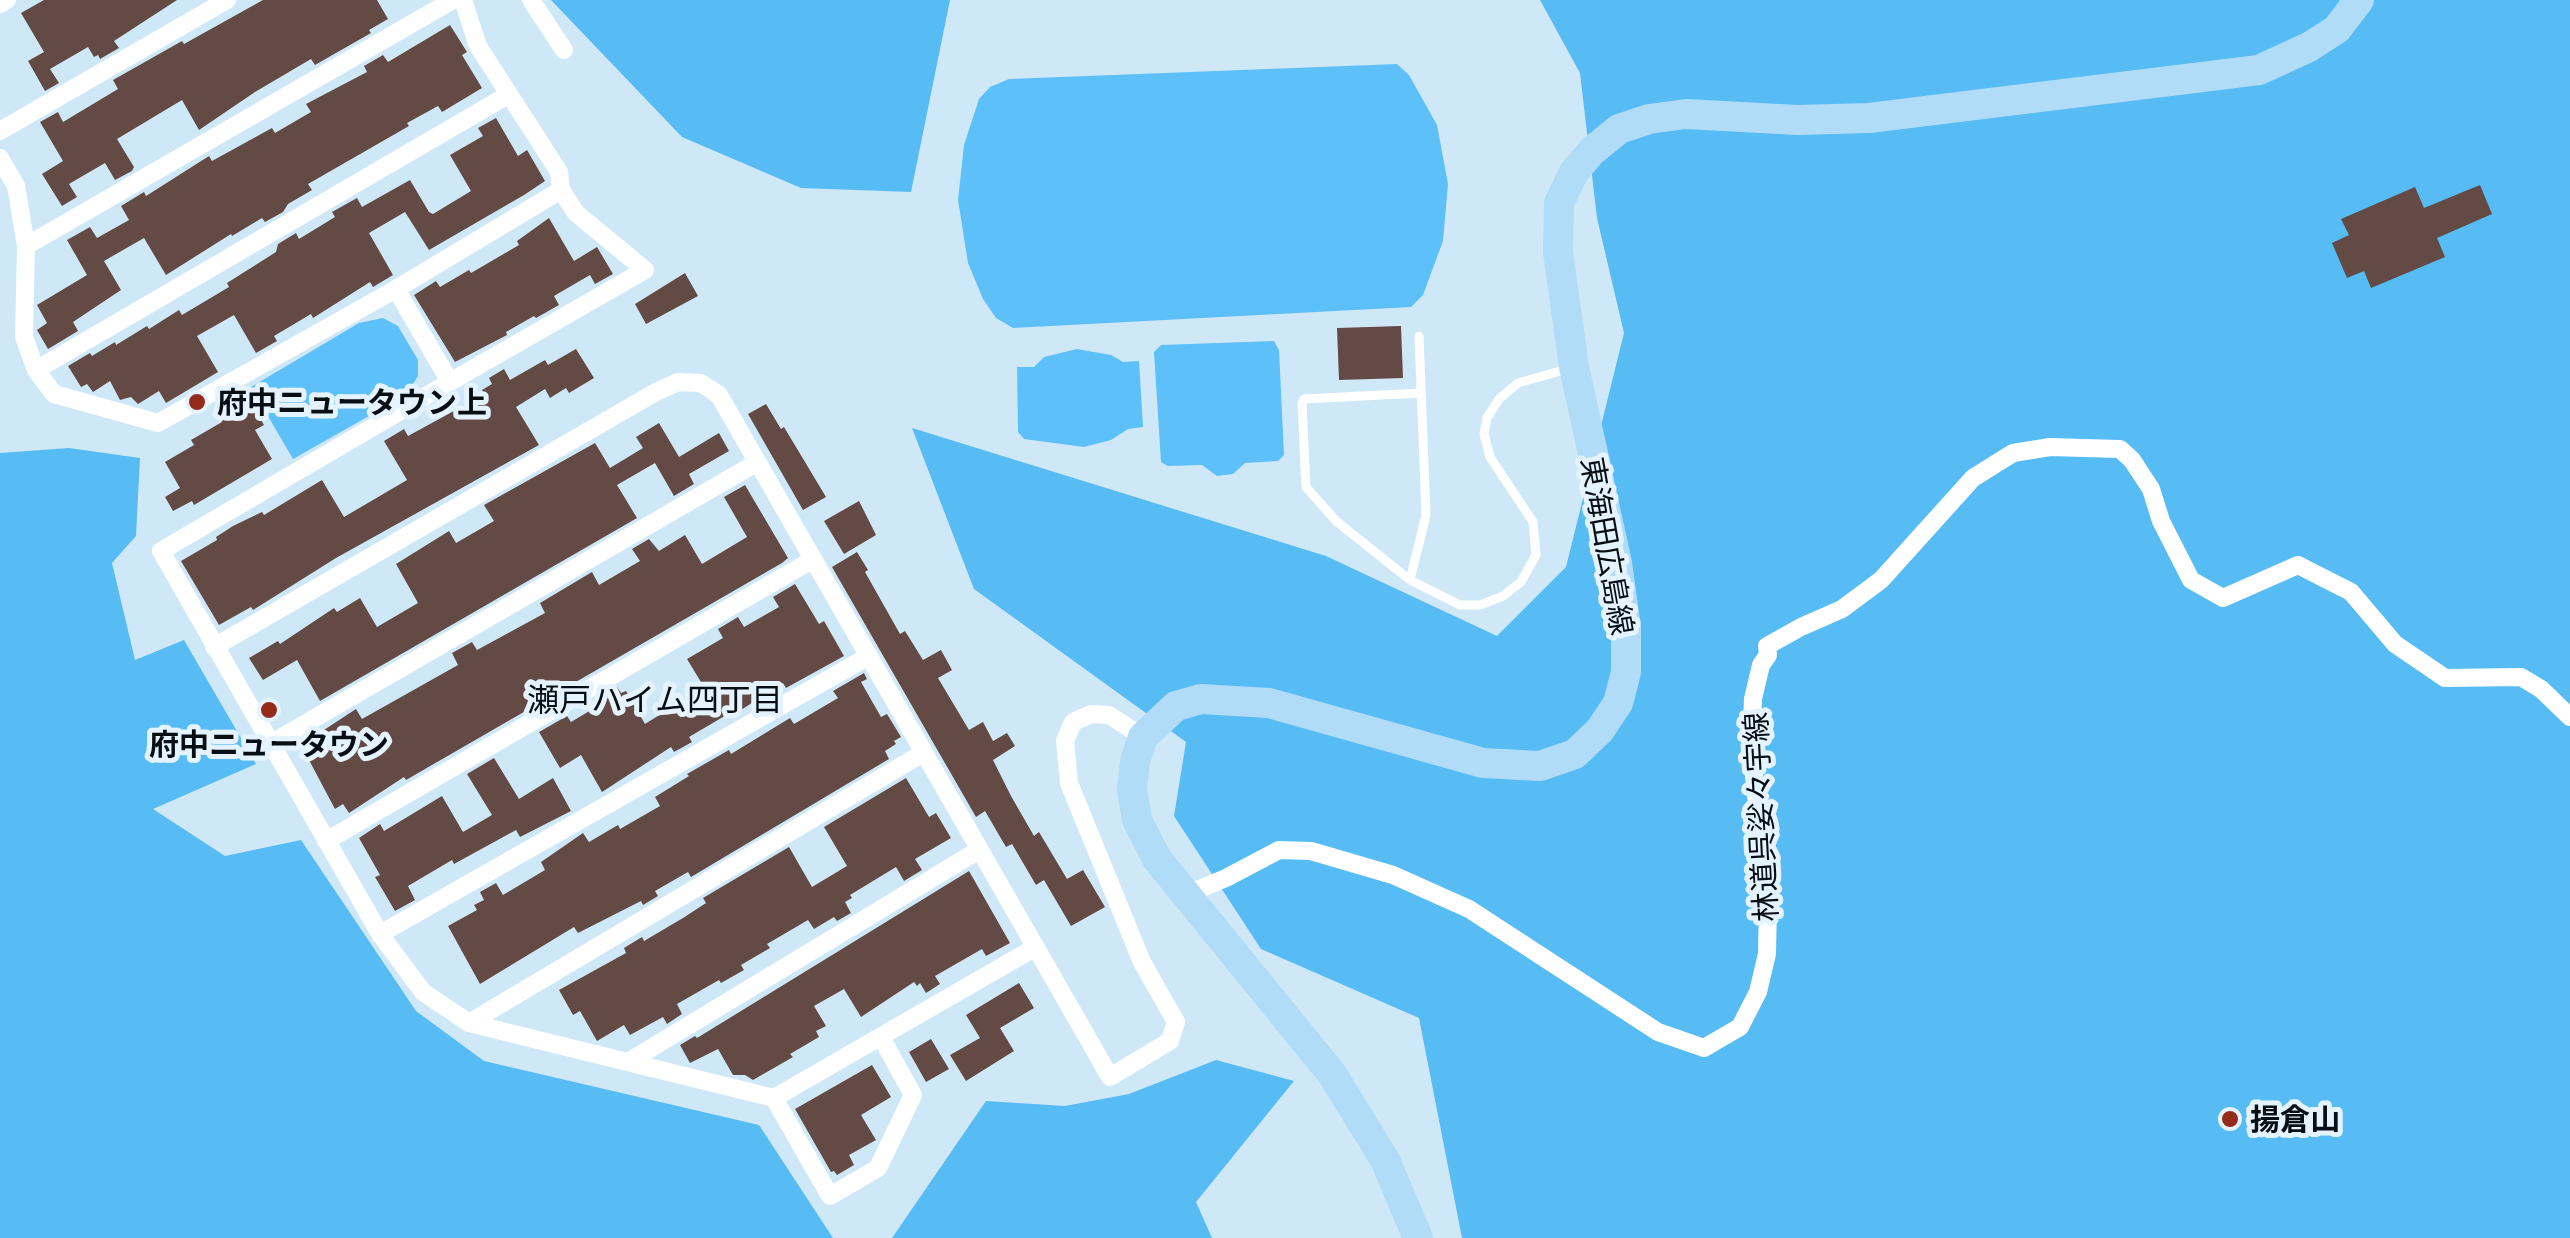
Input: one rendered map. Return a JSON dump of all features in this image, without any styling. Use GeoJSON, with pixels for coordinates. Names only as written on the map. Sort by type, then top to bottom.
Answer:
{"type":"FeatureCollection","features":[{"type":"Feature","properties":{"kind":"main road","name":"東海田広島線"},"geometry":{"type":"LineString","coordinates":[[1143,737],[1176,706],[1201,699],[1269,703],[1483,763],[1540,766],[1574,754],[1600,730],[1618,703],[1626,672],[1626,628],[1617,563],[1574,367],[1558,252],[1559,203],[1574,172],[1592,151],[1620,129],[1686,114],[1798,120],[1869,118],[2102,86],[2258,70],[2309,47],[2337,29],[2359,0]]}},
{"type":"Feature","properties":{"kind":"main road"},"geometry":{"type":"LineString","coordinates":[[1143,737],[1132,790],[1137,820],[1157,859],[1332,1074],[1385,1160],[1418,1238]]}},
{"type":"Feature","properties":{"kind":"street"},"geometry":{"type":"LineString","coordinates":[[0,4],[7,0]]}},
{"type":"Feature","properties":{"kind":"street"},"geometry":{"type":"LineString","coordinates":[[0,131],[226,0]]}},
{"type":"Feature","properties":{"kind":"street"},"geometry":{"type":"LineString","coordinates":[[26,246],[453,0]]}},
{"type":"Feature","properties":{"kind":"street"},"geometry":{"type":"LineString","coordinates":[[463,0],[478,46],[559,172],[562,190],[576,213],[644,270],[162,551],[380,934],[423,992],[468,1022],[774,1098],[1036,947]]}},
{"type":"Feature","properties":{"kind":"street"},"geometry":{"type":"LineString","coordinates":[[531,0],[564,50]]}},
{"type":"Feature","properties":{"kind":"street"},"geometry":{"type":"LineString","coordinates":[[36,370],[508,96]]}},
{"type":"Feature","properties":{"kind":"street"},"geometry":{"type":"LineString","coordinates":[[0,158],[16,186],[26,246],[24,337],[36,370],[54,394],[158,423],[562,190]]}},
{"type":"Feature","properties":{"kind":"street"},"geometry":{"type":"LineString","coordinates":[[396,288],[450,382]]}},
{"type":"Feature","properties":{"kind":"street"},"geometry":{"type":"LineString","coordinates":[[214,647],[678,382],[700,383],[719,395],[1110,1077],[1170,1041],[1176,1022],[1142,962],[1069,783],[1066,741],[1073,722],[1091,714],[1110,715],[1143,737]]}},
{"type":"Feature","properties":{"kind":"street","name":"林道呉娑々宇線"},"geometry":{"type":"LineString","coordinates":[[1185,895],[1279,850],[1311,852],[1394,875],[1469,910],[1658,1032],[1704,1048],[1740,1027],[1758,992],[1766,954],[1768,902],[1751,749],[1753,699],[1760,665],[1768,654],[1767,646],[1842,609],[1881,580],[1974,478],[2013,453],[2050,447],[2120,449],[2152,489],[2161,521],[2190,580],[2223,598],[2298,565],[2351,592],[2395,644],[2445,678],[2521,676],[2570,717]]}},
{"type":"Feature","properties":{"kind":"street"},"geometry":{"type":"LineString","coordinates":[[270,744],[758,462]]}},
{"type":"Feature","properties":{"kind":"street"},"geometry":{"type":"LineString","coordinates":[[326,841],[812,560]]}},
{"type":"Feature","properties":{"kind":"street"},"geometry":{"type":"LineString","coordinates":[[380,934],[868,656]]}},
{"type":"Feature","properties":{"kind":"street"},"geometry":{"type":"LineString","coordinates":[[468,1022],[923,753]]}},
{"type":"Feature","properties":{"kind":"street"},"geometry":{"type":"LineString","coordinates":[[628,1062],[978,850]]}},
{"type":"Feature","properties":{"kind":"street"},"geometry":{"type":"LineString","coordinates":[[774,1098],[830,1196],[878,1168],[912,1095],[881,1036]]}},
{"type":"Feature","properties":{"kind":"lane"},"geometry":{"type":"LineString","coordinates":[[1410,580],[1426,515],[1419,336]]}},
{"type":"Feature","properties":{"kind":"lane"},"geometry":{"type":"LineString","coordinates":[[1421,393],[1304,399],[1306,486],[1336,521],[1410,580],[1460,604],[1480,605],[1503,596],[1531,569],[1536,554],[1533,522],[1490,457],[1484,434],[1486,418],[1499,399],[1518,384],[1574,367]]}},
{"type":"Feature","properties":{"kind":"shaded area"},"geometry":{"type":"Polygon","coordinates":[[[551,0],[950,0],[911,192],[801,188],[682,137],[551,0]]]}},
{"type":"Feature","properties":{"kind":"shaded area"},"geometry":{"type":"Polygon","coordinates":[[[1540,0],[2570,0],[2570,1238],[1462,1238],[1419,1018],[1261,949],[1174,816],[1186,742],[974,589],[912,428],[1326,556],[1497,636],[1566,567],[1624,333],[1597,218],[1580,73],[1540,0]]]}},
{"type":"Feature","properties":{"kind":"shaded area"},"geometry":{"type":"Polygon","coordinates":[[[1397,64],[1409,75],[1437,125],[1448,184],[1443,241],[1423,295],[1411,307],[1013,328],[996,318],[983,299],[968,263],[958,200],[964,145],[979,99],[990,87],[1009,79],[1397,64]]]}},
{"type":"Feature","properties":{"kind":"shaded area"},"geometry":{"type":"Polygon","coordinates":[[[383,318],[398,326],[418,360],[418,376],[406,395],[293,459],[251,387],[359,323],[383,318]]]}},
{"type":"Feature","properties":{"kind":"shaded area"},"geometry":{"type":"Polygon","coordinates":[[[1274,341],[1279,350],[1284,455],[1278,461],[1245,463],[1233,474],[1217,476],[1202,465],[1168,466],[1161,462],[1154,352],[1161,345],[1274,341]]]}},
{"type":"Feature","properties":{"kind":"shaded area"},"geometry":{"type":"Polygon","coordinates":[[[1077,349],[1111,355],[1123,362],[1139,361],[1143,427],[1084,447],[1024,439],[1018,432],[1017,367],[1034,367],[1044,357],[1077,349]]]}},
{"type":"Feature","properties":{"kind":"shaded area"},"geometry":{"type":"Polygon","coordinates":[[[69,448],[140,458],[136,536],[112,563],[135,660],[184,640],[256,764],[153,809],[225,856],[301,840],[416,1011],[484,1061],[759,1125],[833,1238],[0,1238],[0,453],[69,448]]]}},
{"type":"Feature","properties":{"kind":"shaded area"},"geometry":{"type":"Polygon","coordinates":[[[1216,1060],[1294,1081],[1196,1202],[1212,1238],[892,1238],[986,1101],[1065,1106],[1129,1094],[1216,1060]]]}},
{"type":"Feature","properties":{"kind":"building"},"geometry":{"type":"Polygon","coordinates":[[[44,0],[177,0],[114,41],[119,48],[100,59],[88,47],[50,69],[59,83],[45,91],[28,61],[44,52],[21,13],[44,0]]]}},
{"type":"Feature","properties":{"kind":"building"},"geometry":{"type":"Polygon","coordinates":[[[263,0],[377,0],[388,19],[315,65],[311,59],[199,130],[182,100],[117,139],[134,167],[132,171],[115,180],[105,163],[69,184],[77,197],[62,206],[42,174],[63,161],[40,122],[58,112],[63,122],[118,89],[113,80],[263,0]]]}},
{"type":"Feature","properties":{"kind":"building"},"geometry":{"type":"Polygon","coordinates":[[[450,25],[482,88],[442,112],[438,106],[407,123],[409,126],[308,184],[312,190],[288,204],[283,212],[231,234],[166,275],[144,238],[104,261],[121,290],[73,322],[78,331],[48,349],[37,330],[47,323],[37,305],[87,275],[67,240],[90,227],[97,238],[129,220],[121,206],[144,192],[146,196],[209,156],[212,161],[272,128],[275,133],[311,112],[306,104],[367,72],[364,66],[383,55],[388,62],[450,25]]]}},
{"type":"Feature","properties":{"kind":"building"},"geometry":{"type":"Polygon","coordinates":[[[496,118],[518,156],[527,150],[545,181],[429,250],[405,212],[369,233],[393,275],[373,287],[370,282],[313,318],[311,314],[274,336],[277,341],[256,353],[234,315],[197,336],[218,372],[166,403],[159,391],[138,404],[131,397],[120,400],[110,381],[93,392],[87,384],[81,387],[68,366],[147,326],[149,329],[179,310],[182,315],[229,287],[227,283],[276,252],[278,244],[296,233],[299,239],[357,198],[362,207],[410,180],[433,214],[471,191],[450,155],[483,136],[478,128],[496,118]]]}},
{"type":"Feature","properties":{"kind":"building"},"geometry":{"type":"Polygon","coordinates":[[[2480,185],[2492,214],[2437,238],[2445,257],[2371,288],[2364,271],[2347,278],[2332,243],[2349,235],[2341,219],[2415,187],[2424,208],[2480,185]]]}},
{"type":"Feature","properties":{"kind":"building"},"geometry":{"type":"Polygon","coordinates":[[[549,218],[574,261],[597,247],[613,274],[595,284],[590,275],[554,296],[559,305],[455,362],[414,295],[436,281],[440,287],[469,270],[471,273],[519,245],[517,241],[549,218]]]}},
{"type":"Feature","properties":{"kind":"building"},"geometry":{"type":"Polygon","coordinates":[[[685,273],[698,296],[646,324],[635,304],[685,273]]]}},
{"type":"Feature","properties":{"kind":"building"},"geometry":{"type":"Polygon","coordinates":[[[1401,326],[1403,378],[1339,380],[1337,328],[1401,326]]]}},
{"type":"Feature","properties":{"kind":"building"},"geometry":{"type":"Polygon","coordinates":[[[576,349],[594,378],[569,393],[566,388],[550,398],[545,389],[516,407],[539,445],[336,558],[253,610],[251,607],[219,625],[181,561],[233,526],[262,512],[264,515],[322,480],[344,517],[407,480],[384,441],[404,429],[408,436],[485,394],[482,390],[492,384],[489,378],[504,369],[510,380],[545,360],[548,365],[576,349]]]}},
{"type":"Feature","properties":{"kind":"building"},"geometry":{"type":"Polygon","coordinates":[[[248,398],[264,425],[255,430],[272,459],[194,505],[192,501],[173,511],[165,497],[180,488],[165,462],[194,445],[191,440],[222,422],[220,417],[248,398]]]}},
{"type":"Feature","properties":{"kind":"building"},"geometry":{"type":"Polygon","coordinates":[[[766,404],[826,497],[803,510],[748,414],[766,404]]]}},
{"type":"Feature","properties":{"kind":"building"},"geometry":{"type":"Polygon","coordinates":[[[659,423],[679,457],[719,433],[729,451],[689,474],[694,484],[674,496],[655,463],[617,485],[637,518],[320,701],[297,660],[263,680],[249,658],[278,641],[280,644],[334,608],[337,612],[360,598],[377,627],[418,603],[396,564],[449,531],[456,543],[494,521],[484,505],[595,443],[610,468],[643,448],[636,437],[659,423]]]}},
{"type":"Feature","properties":{"kind":"building"},"geometry":{"type":"Polygon","coordinates":[[[745,485],[788,558],[782,563],[406,780],[404,777],[349,813],[343,804],[335,809],[301,745],[356,709],[362,719],[458,665],[452,653],[472,642],[477,650],[545,613],[540,603],[592,572],[599,585],[640,561],[632,549],[649,539],[659,551],[685,535],[702,564],[747,537],[724,497],[745,485]]]}},
{"type":"Feature","properties":{"kind":"building"},"geometry":{"type":"Polygon","coordinates":[[[859,501],[876,535],[844,554],[824,521],[859,501]]]}},
{"type":"Feature","properties":{"kind":"building"},"geometry":{"type":"Polygon","coordinates":[[[857,552],[900,634],[905,631],[923,660],[941,650],[952,670],[938,678],[969,730],[983,722],[993,741],[1007,733],[1015,746],[993,760],[1011,796],[1034,836],[1039,832],[1067,879],[1083,870],[1105,907],[1071,926],[1044,880],[1036,885],[1012,844],[1006,847],[985,811],[976,817],[832,567],[857,552]]]}},
{"type":"Feature","properties":{"kind":"building"},"geometry":{"type":"Polygon","coordinates":[[[795,584],[819,624],[824,621],[844,656],[786,688],[783,683],[730,717],[728,714],[689,737],[692,742],[674,752],[671,747],[602,792],[581,755],[560,768],[539,732],[567,716],[571,722],[603,703],[600,697],[617,687],[621,693],[626,691],[645,724],[704,687],[687,659],[723,638],[718,629],[738,617],[744,627],[779,607],[773,597],[795,584]]]}},
{"type":"Feature","properties":{"kind":"building"},"geometry":{"type":"Polygon","coordinates":[[[864,673],[867,679],[861,682],[881,717],[887,714],[901,737],[885,751],[889,759],[691,877],[688,872],[655,891],[658,896],[643,905],[641,901],[578,933],[574,927],[480,984],[448,926],[477,910],[474,905],[484,900],[480,892],[496,883],[503,895],[545,870],[541,862],[583,833],[589,842],[618,825],[620,829],[660,806],[655,797],[687,774],[729,750],[731,754],[790,718],[794,724],[838,698],[833,691],[864,673]]]}},
{"type":"Feature","properties":{"kind":"building"},"geometry":{"type":"Polygon","coordinates":[[[494,758],[519,799],[553,778],[571,811],[520,837],[516,830],[454,864],[452,860],[408,886],[415,900],[395,911],[359,838],[380,824],[384,831],[442,796],[463,832],[492,815],[467,774],[494,758]]]}},
{"type":"Feature","properties":{"kind":"building"},"geometry":{"type":"Polygon","coordinates":[[[906,778],[929,817],[936,813],[951,838],[915,859],[922,870],[904,881],[896,867],[850,895],[852,898],[845,902],[851,913],[837,921],[834,917],[814,929],[808,920],[767,944],[770,948],[741,965],[744,970],[677,1004],[682,1014],[667,1024],[663,1017],[630,1035],[624,1025],[597,1041],[580,1011],[573,1015],[559,990],[626,953],[624,948],[642,937],[644,941],[683,918],[706,903],[703,898],[789,847],[812,887],[847,866],[824,827],[906,778]]]}},
{"type":"Feature","properties":{"kind":"building"},"geometry":{"type":"Polygon","coordinates":[[[969,871],[1010,943],[986,956],[982,949],[935,976],[940,984],[926,993],[920,983],[917,986],[914,982],[861,1017],[844,989],[814,1006],[826,1026],[816,1031],[819,1037],[753,1080],[733,1075],[718,1049],[690,1063],[680,1045],[969,871]]]}},
{"type":"Feature","properties":{"kind":"building"},"geometry":{"type":"Polygon","coordinates":[[[1019,983],[1034,1008],[1000,1028],[1014,1051],[966,1081],[950,1055],[980,1038],[966,1015],[1019,983]]]}},
{"type":"Feature","properties":{"kind":"building"},"geometry":{"type":"Polygon","coordinates":[[[931,1039],[949,1069],[926,1082],[909,1052],[931,1039]]]}},
{"type":"Feature","properties":{"kind":"building"},"geometry":{"type":"Polygon","coordinates":[[[872,1065],[891,1097],[861,1115],[876,1140],[849,1155],[854,1165],[837,1175],[831,1172],[795,1109],[872,1065]]]}},
{"type":"Feature","properties":{"kind":"place","name":"府中ニュータウン上"},"geometry":{"type":"Point","coordinates":[197,402]}},
{"type":"Feature","properties":{"kind":"place","name":"府中ニュータウン"},"geometry":{"type":"Point","coordinates":[269,710]}},
{"type":"Feature","properties":{"kind":"place","name":"揚倉山"},"geometry":{"type":"Point","coordinates":[2230,1119]}},
{"type":"Feature","properties":{"kind":"district","name":"瀬戸ハイム四丁目"},"geometry":{"type":"Point","coordinates":[655,699]}}]}
